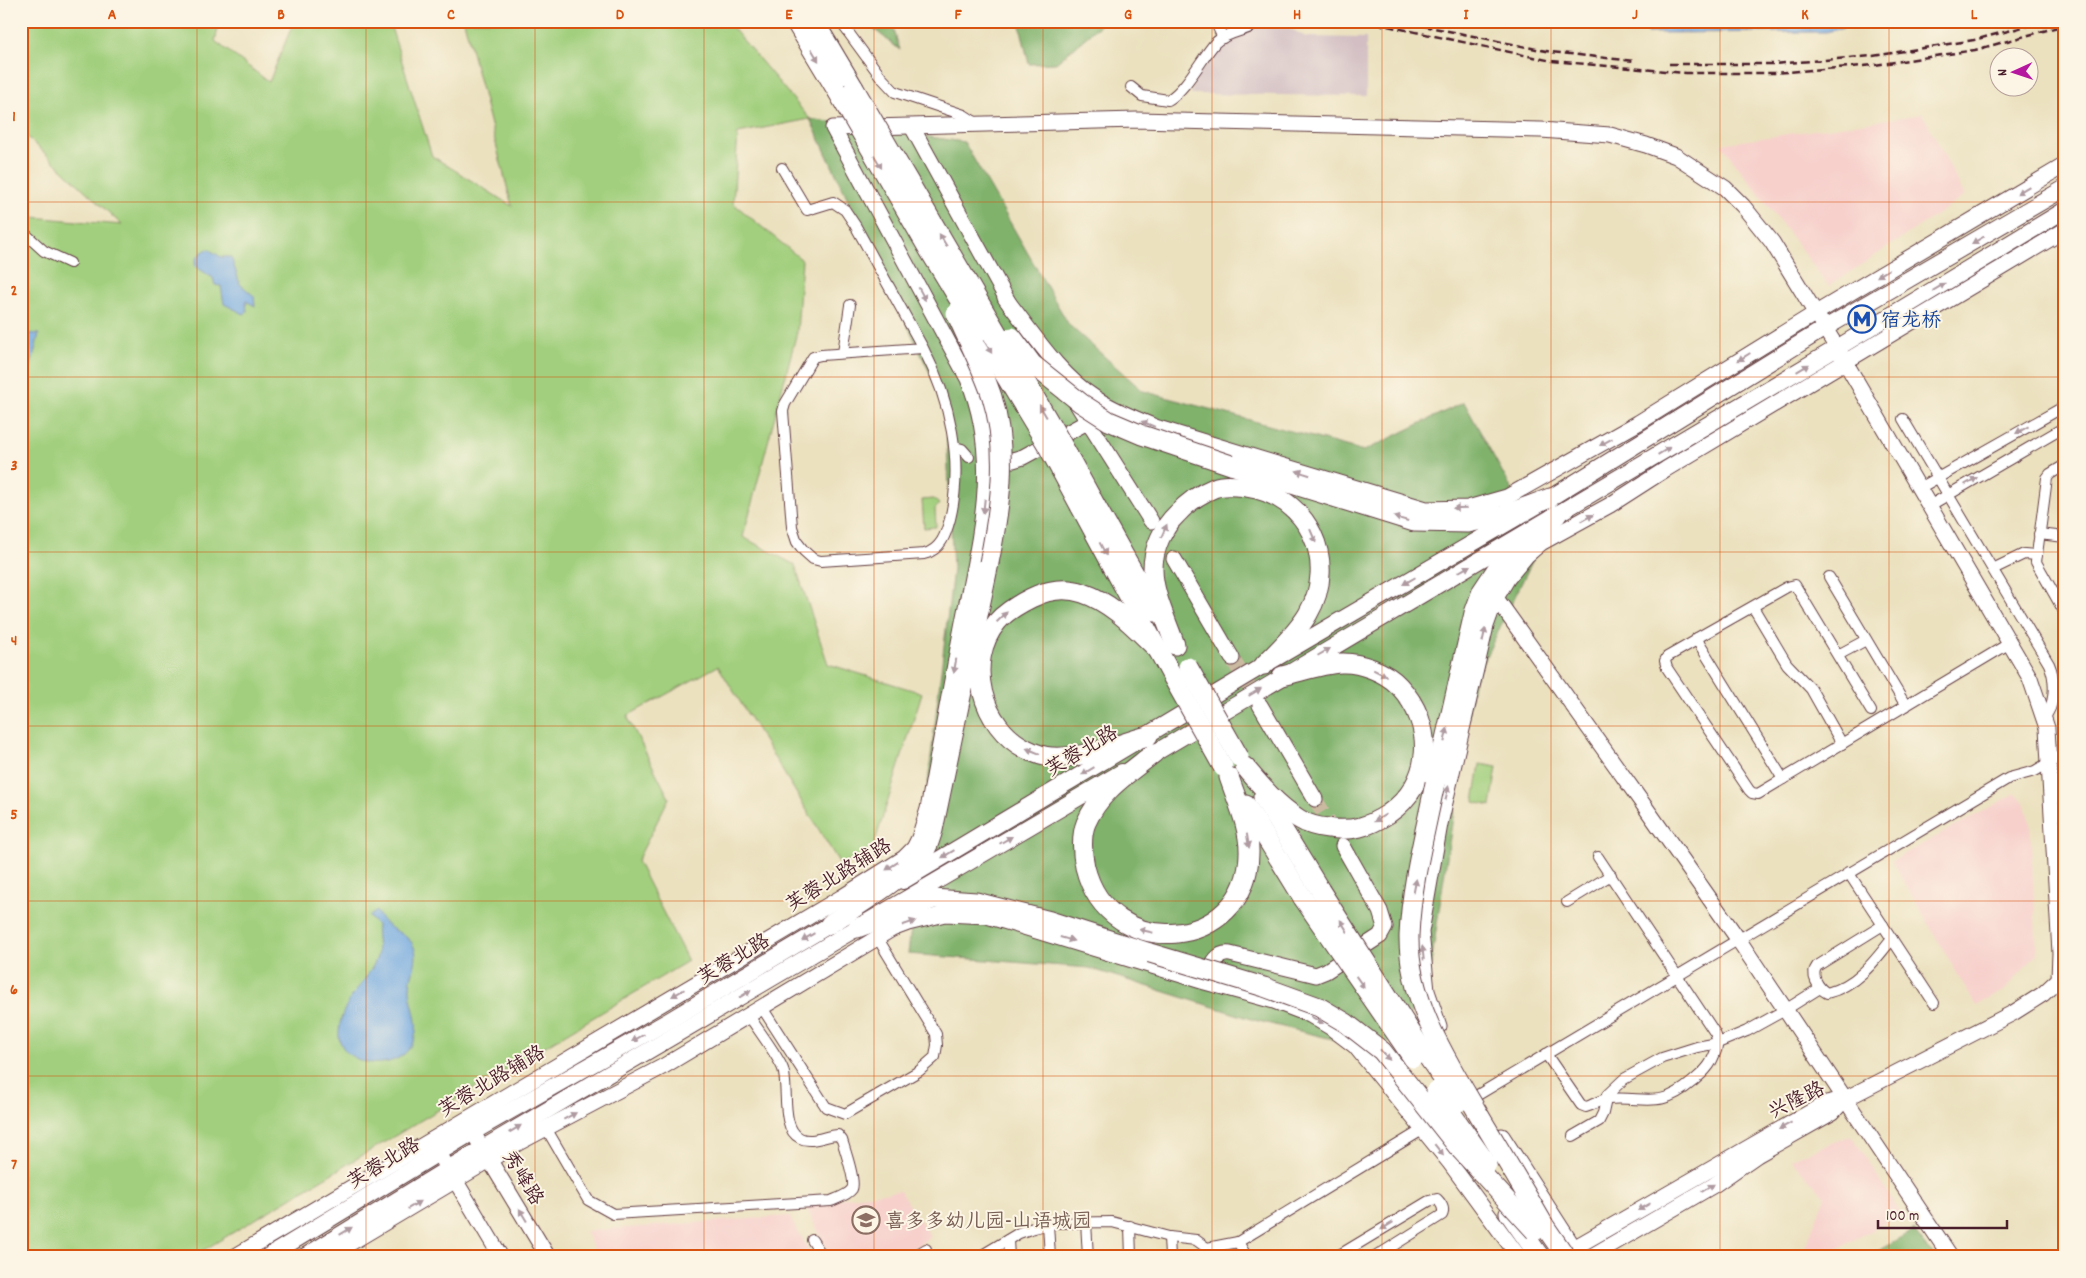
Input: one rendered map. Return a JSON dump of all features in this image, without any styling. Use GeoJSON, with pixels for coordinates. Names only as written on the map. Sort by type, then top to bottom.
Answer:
{"type":"FeatureCollection","features":[{"type":"Feature","properties":{"kind":"highway"},"geometry":{"type":"LineString","coordinates":[[794,21],[845,89],[957,264],[1058,437],[1086,503]]}},
{"type":"Feature","properties":{"kind":"highway"},"geometry":{"type":"LineString","coordinates":[[814,21],[845,89],[929,250],[1046,444],[1086,503],[1234,767],[1303,898],[1540,1228]]}},
{"type":"Feature","properties":{"kind":"highway"},"geometry":{"type":"LineString","coordinates":[[830,924],[905,871],[921,857],[926,849],[933,830],[989,563],[1002,487],[1000,435],[991,396],[929,250]]}},
{"type":"Feature","properties":{"kind":"highway"},"geometry":{"type":"LineString","coordinates":[[957,264],[1032,364],[1081,403],[1109,421],[1142,435],[1414,522],[1468,523],[1554,506]]}},
{"type":"Feature","properties":{"kind":"highway"},"geometry":{"type":"LineString","coordinates":[[1166,648],[1153,568],[1159,543],[1168,523],[1189,502],[1215,488],[1234,485],[1257,489],[1275,495],[1294,508],[1304,519],[1315,538],[1320,561],[1320,584],[1309,613],[1297,630],[1264,665]]}},
{"type":"Feature","properties":{"kind":"highway"},"geometry":{"type":"LineString","coordinates":[[1554,506],[1502,562],[1482,592],[1474,613],[1435,783],[1413,899],[1409,938],[1413,972],[1421,1004],[1440,1046],[1574,1254]]}},
{"type":"Feature","properties":{"kind":"highway"},"geometry":{"type":"LineString","coordinates":[[1151,744],[1074,757],[1050,757],[1032,752],[1016,744],[994,720],[985,700],[981,684],[981,661],[985,643],[996,622],[1013,607],[1040,594],[1068,590],[1084,593],[1122,615],[1166,648]]}},
{"type":"Feature","properties":{"kind":"highway"},"geometry":{"type":"LineString","coordinates":[[1234,767],[1300,820],[1321,827],[1341,830],[1359,829],[1377,821],[1390,813],[1412,791],[1419,777],[1424,757],[1421,722],[1408,696],[1395,682],[1380,672],[1358,665],[1341,663],[1282,676]]}},
{"type":"Feature","properties":{"kind":"highway"},"geometry":{"type":"LineString","coordinates":[[1151,744],[1099,800],[1085,824],[1082,844],[1083,859],[1089,883],[1098,899],[1114,916],[1138,930],[1172,934],[1206,925],[1220,916],[1234,901],[1247,870],[1250,854],[1234,767]]}},
{"type":"Feature","properties":{"kind":"highway"},"geometry":{"type":"LineString","coordinates":[[1234,767],[1320,890],[1540,1228]]}},
{"type":"Feature","properties":{"kind":"highway"},"geometry":{"type":"LineString","coordinates":[[857,928],[933,899],[976,902],[1050,921],[1264,987],[1319,1007],[1346,1023],[1382,1051],[1518,1223],[1540,1257]]}},
{"type":"Feature","properties":{"kind":"highway"},"geometry":{"type":"LineString","coordinates":[[1469,1091],[1540,1228],[1552,1257]]}},
{"type":"Feature","properties":{"kind":"highway"},"geometry":{"type":"LineString","coordinates":[[1458,1147],[1540,1228],[1574,1254]]}},
{"type":"Feature","properties":{"kind":"main road"},"geometry":{"type":"LineString","coordinates":[[1554,506],[1825,328],[2065,188]]}},
{"type":"Feature","properties":{"kind":"main road"},"geometry":{"type":"LineString","coordinates":[[1554,506],[1841,355],[2065,210]]}},
{"type":"Feature","properties":{"kind":"main road","name":"芙蓉北路"},"geometry":{"type":"LineString","coordinates":[[304,1257],[487,1154],[857,928],[1151,744],[1220,692],[1264,665],[1554,506]]}},
{"type":"Feature","properties":{"kind":"main road","name":"芙蓉北路"},"geometry":{"type":"LineString","coordinates":[[267,1257],[469,1125],[670,1020],[830,924],[1151,744],[1229,708],[1554,506]]}},
{"type":"Feature","properties":{"kind":"street"},"geometry":{"type":"LineString","coordinates":[[840,21],[881,77],[895,92],[964,115],[979,124]]}},
{"type":"Feature","properties":{"kind":"street"},"geometry":{"type":"LineString","coordinates":[[1215,21],[1223,38]]}},
{"type":"Feature","properties":{"kind":"street"},"geometry":{"type":"LineString","coordinates":[[1167,121],[1168,100],[1216,42],[1251,27]]}},
{"type":"Feature","properties":{"kind":"street"},"geometry":{"type":"LineString","coordinates":[[1131,87],[1142,96],[1168,100]]}},
{"type":"Feature","properties":{"kind":"street"},"geometry":{"type":"LineString","coordinates":[[1151,521],[1089,421],[1006,298],[912,127],[1167,121],[1541,130],[1610,135],[1676,156],[1725,188],[1743,206],[1772,242],[1825,328],[2030,678],[2047,728],[2062,979],[2013,1014],[1845,1099]]}},
{"type":"Feature","properties":{"kind":"street","name":"芙蓉北路辅路"},"geometry":{"type":"LineString","coordinates":[[469,1125],[842,897],[904,858],[914,848],[928,809],[979,542],[987,474],[982,422],[968,379],[833,128],[912,127]]}},
{"type":"Feature","properties":{"kind":"street"},"geometry":{"type":"LineString","coordinates":[[1006,298],[1070,377],[1094,397],[1121,413],[1158,428],[1426,509],[1468,508],[1507,497],[1638,423],[1816,313],[2065,165]]}},
{"type":"Feature","properties":{"kind":"street"},"geometry":{"type":"LineString","coordinates":[[782,168],[807,210],[833,202],[846,210],[866,242],[923,348],[944,397],[955,447],[953,505],[941,542],[931,552],[817,561],[804,551],[797,542],[792,527],[783,411],[787,400],[813,357],[843,353],[923,348]]}},
{"type":"Feature","properties":{"kind":"street"},"geometry":{"type":"LineString","coordinates":[[21,230],[44,251],[70,264]]}},
{"type":"Feature","properties":{"kind":"street"},"geometry":{"type":"LineString","coordinates":[[1469,1091],[1441,1032],[1427,991],[1421,932],[1440,824],[1486,626],[1496,598],[1519,564],[1541,543],[1610,505],[1841,355],[2065,230]]}},
{"type":"Feature","properties":{"kind":"street"},"geometry":{"type":"LineString","coordinates":[[843,353],[850,305]]}},
{"type":"Feature","properties":{"kind":"street"},"geometry":{"type":"LineString","coordinates":[[1918,488],[2065,406]]}},
{"type":"Feature","properties":{"kind":"street"},"geometry":{"type":"LineString","coordinates":[[1903,419],[1994,569],[2053,672],[2051,706],[2049,713],[2044,718]]}},
{"type":"Feature","properties":{"kind":"street"},"geometry":{"type":"LineString","coordinates":[[955,469],[962,466],[969,458],[1013,460],[1023,457],[1089,421]]}},
{"type":"Feature","properties":{"kind":"street"},"geometry":{"type":"LineString","coordinates":[[1929,506],[2065,427]]}},
{"type":"Feature","properties":{"kind":"street"},"geometry":{"type":"LineString","coordinates":[[955,447],[962,449],[969,458]]}},
{"type":"Feature","properties":{"kind":"street"},"geometry":{"type":"LineString","coordinates":[[2065,466],[2050,474],[2047,478],[2037,555],[2038,566],[2065,613]]}},
{"type":"Feature","properties":{"kind":"street"},"geometry":{"type":"LineString","coordinates":[[2040,534],[2065,536]]}},
{"type":"Feature","properties":{"kind":"street"},"geometry":{"type":"LineString","coordinates":[[1994,569],[2024,554],[2037,555]]}},
{"type":"Feature","properties":{"kind":"street"},"geometry":{"type":"LineString","coordinates":[[1174,559],[1232,658]]}},
{"type":"Feature","properties":{"kind":"street"},"geometry":{"type":"LineString","coordinates":[[1829,578],[1906,706]]}},
{"type":"Feature","properties":{"kind":"street"},"geometry":{"type":"LineString","coordinates":[[1871,711],[1795,585],[1786,587],[1697,638],[1667,657],[1665,661],[1667,668],[1752,793],[1758,794],[2010,643]]}},
{"type":"Feature","properties":{"kind":"street"},"geometry":{"type":"LineString","coordinates":[[1496,598],[1738,939],[1951,1257]]}},
{"type":"Feature","properties":{"kind":"street"},"geometry":{"type":"LineString","coordinates":[[1753,607],[1787,664],[1811,689],[1842,744]]}},
{"type":"Feature","properties":{"kind":"street"},"geometry":{"type":"LineString","coordinates":[[1697,638],[1783,779]]}},
{"type":"Feature","properties":{"kind":"street"},"geometry":{"type":"LineString","coordinates":[[1838,655],[1866,640]]}},
{"type":"Feature","properties":{"kind":"street"},"geometry":{"type":"LineString","coordinates":[[1260,705],[1315,799]]}},
{"type":"Feature","properties":{"kind":"street"},"geometry":{"type":"LineString","coordinates":[[979,1257],[1033,1228],[1048,1224],[1112,1222],[1169,1237],[1196,1240],[1208,1252],[1238,1242],[1423,1129],[1469,1091],[1546,1054],[1800,904],[1848,872],[2009,778],[2035,771],[2064,752]]}},
{"type":"Feature","properties":{"kind":"street"},"geometry":{"type":"LineString","coordinates":[[1205,982],[1218,955],[1226,953],[1309,975],[1320,974],[1374,941],[1384,932],[1385,927],[1380,911],[1343,846]]}},
{"type":"Feature","properties":{"kind":"street"},"geometry":{"type":"LineString","coordinates":[[1546,1054],[1583,1107],[1592,1106],[1605,1099],[1644,1101],[1671,1096],[1681,1091],[1708,1067],[1718,1043],[1715,1033],[1598,857]]}},
{"type":"Feature","properties":{"kind":"street"},"geometry":{"type":"LineString","coordinates":[[1848,872],[1934,1003]]}},
{"type":"Feature","properties":{"kind":"street"},"geometry":{"type":"LineString","coordinates":[[1567,902],[1611,875]]}},
{"type":"Feature","properties":{"kind":"street"},"geometry":{"type":"LineString","coordinates":[[487,1154],[546,1128],[664,1066],[761,1006],[878,937],[908,922],[930,916],[965,914],[987,916],[1274,1001],[1310,1015],[1330,1027],[1355,1046],[1480,1201],[1519,1257]]}},
{"type":"Feature","properties":{"kind":"street"},"geometry":{"type":"LineString","coordinates":[[1883,925],[1817,966],[1814,970],[1814,977],[1820,988],[1827,993],[1857,979],[1880,956],[1892,939]]}},
{"type":"Feature","properties":{"kind":"street"},"geometry":{"type":"LineString","coordinates":[[1385,927],[1421,932]]}},
{"type":"Feature","properties":{"kind":"street"},"geometry":{"type":"LineString","coordinates":[[761,1006],[826,1107],[834,1111],[845,1114],[919,1071],[935,1057],[936,1034],[878,937]]}},
{"type":"Feature","properties":{"kind":"street"},"geometry":{"type":"LineString","coordinates":[[1573,1136],[1599,1121],[1603,1113],[1605,1099],[1612,1088],[1624,1079],[1662,1058],[1697,1047],[1718,1043],[1747,1031],[1820,988]]}},
{"type":"Feature","properties":{"kind":"street"},"geometry":{"type":"LineString","coordinates":[[546,1128],[588,1200],[613,1214],[831,1201],[840,1198],[850,1192],[854,1183],[842,1140],[838,1135],[805,1140],[795,1133],[787,1114],[783,1070],[748,1014]]}},
{"type":"Feature","properties":{"kind":"street","name":"兴隆路"},"geometry":{"type":"LineString","coordinates":[[1558,1257],[1574,1254],[1826,1103],[1845,1099]]}},
{"type":"Feature","properties":{"kind":"street","name":"兴隆路"},"geometry":{"type":"LineString","coordinates":[[1590,1257],[1714,1185],[1757,1155],[1833,1112],[1845,1099]]}},
{"type":"Feature","properties":{"kind":"street","name":"秀峰路"},"geometry":{"type":"LineString","coordinates":[[469,1125],[548,1257]]}},
{"type":"Feature","properties":{"kind":"street"},"geometry":{"type":"LineString","coordinates":[[435,1146],[501,1257]]}},
{"type":"Feature","properties":{"kind":"street","name":"芙蓉北路辅路"},"geometry":{"type":"LineString","coordinates":[[234,1257],[435,1146]]}},
{"type":"Feature","properties":{"kind":"street"},"geometry":{"type":"LineString","coordinates":[[327,1257],[453,1174]]}},
{"type":"Feature","properties":{"kind":"street"},"geometry":{"type":"LineString","coordinates":[[1336,1257],[1429,1201],[1437,1199],[1443,1208],[1442,1215],[1375,1257]]}},
{"type":"Feature","properties":{"kind":"street"},"geometry":{"type":"LineString","coordinates":[[1086,1222],[1088,1257]]}},
{"type":"Feature","properties":{"kind":"street"},"geometry":{"type":"LineString","coordinates":[[1048,1224],[1050,1257]]}},
{"type":"Feature","properties":{"kind":"street"},"geometry":{"type":"LineString","coordinates":[[1130,1226],[1131,1257]]}},
{"type":"Feature","properties":{"kind":"street"},"geometry":{"type":"LineString","coordinates":[[1169,1237],[1170,1257]]}},
{"type":"Feature","properties":{"kind":"street"},"geometry":{"type":"LineString","coordinates":[[812,1240],[823,1257]]}},
{"type":"Feature","properties":{"kind":"street"},"geometry":{"type":"LineString","coordinates":[[1008,1240],[1009,1257]]}},
{"type":"Feature","properties":{"kind":"street"},"geometry":{"type":"LineString","coordinates":[[1238,1242],[1248,1257]]}},
{"type":"Feature","properties":{"kind":"street"},"geometry":{"type":"LineString","coordinates":[[913,1257],[926,1249]]}},
{"type":"Feature","properties":{"kind":"shaded area"},"geometry":{"type":"Polygon","coordinates":[[[1256,27],[1289,28],[1306,37],[1366,38],[1366,96],[1191,94],[1194,78],[1234,36],[1256,27]]]}},
{"type":"Feature","properties":{"kind":"shaded area"},"geometry":{"type":"Polygon","coordinates":[[[1923,114],[1965,196],[1829,286],[1721,144],[1923,114]]]}},
{"type":"Feature","properties":{"kind":"shaded area"},"geometry":{"type":"Polygon","coordinates":[[[2016,793],[2024,802],[2030,823],[2037,954],[2004,991],[1976,1006],[1892,861],[2016,793]]]}},
{"type":"Feature","properties":{"kind":"shaded area"},"geometry":{"type":"Polygon","coordinates":[[[1852,1135],[1901,1214],[1823,1257],[1801,1257],[1825,1197],[1791,1159],[1852,1135]]]}},
{"type":"Feature","properties":{"kind":"shaded area","name":"喜多多幼儿园-山语城园"},"geometry":{"type":"Polygon","coordinates":[[[900,1191],[931,1237],[899,1257],[831,1257],[804,1203],[900,1191]]]}},
{"type":"Feature","properties":{"kind":"shaded area"},"geometry":{"type":"Polygon","coordinates":[[[789,1216],[813,1257],[598,1257],[585,1231],[789,1216]]]}},
{"type":"Feature","properties":{"kind":"green space"},"geometry":{"type":"Polygon","coordinates":[[[21,21],[220,21],[215,41],[269,82],[294,21],[389,21],[432,156],[512,206],[464,21],[727,21],[810,119],[738,133],[733,203],[802,260],[797,332],[743,537],[795,565],[828,664],[922,693],[872,851],[840,864],[718,666],[627,716],[669,798],[637,861],[688,961],[192,1257],[21,1257],[21,216],[122,225],[21,131],[21,21]]]}},
{"type":"Feature","properties":{"kind":"green space"},"geometry":{"type":"Polygon","coordinates":[[[864,21],[891,21],[900,50],[864,21]]]}},
{"type":"Feature","properties":{"kind":"green space"},"geometry":{"type":"Polygon","coordinates":[[[1019,21],[1105,21],[1056,63],[1029,64],[1019,21]]]}},
{"type":"Feature","properties":{"kind":"green space"},"geometry":{"type":"Polygon","coordinates":[[[810,119],[964,142],[1069,325],[1143,391],[1364,451],[1464,402],[1541,543],[1473,683],[1427,991],[1382,1051],[1258,1021],[1089,968],[908,954],[953,569],[945,405],[810,119]]]}},
{"type":"Feature","properties":{"kind":"green space"},"geometry":{"type":"Polygon","coordinates":[[[934,499],[939,504],[935,509],[936,527],[924,528],[922,500],[934,499]]]}},
{"type":"Feature","properties":{"kind":"green space"},"geometry":{"type":"Polygon","coordinates":[[[1480,764],[1497,767],[1491,806],[1474,802],[1480,764]]]}},
{"type":"Feature","properties":{"kind":"green space"},"geometry":{"type":"Polygon","coordinates":[[[1914,1230],[1935,1257],[1866,1257],[1914,1230]]]}},
{"type":"Feature","properties":{"kind":"water"},"geometry":{"type":"Polygon","coordinates":[[[1647,21],[1874,21],[1826,32],[1647,33],[1647,21]]]}},
{"type":"Feature","properties":{"kind":"water"},"geometry":{"type":"Polygon","coordinates":[[[208,249],[221,257],[231,257],[240,284],[254,296],[255,306],[246,301],[247,312],[244,314],[224,304],[221,286],[215,285],[213,278],[195,266],[198,256],[208,249]]]}},
{"type":"Feature","properties":{"kind":"water"},"geometry":{"type":"Polygon","coordinates":[[[21,333],[39,334],[31,366],[27,369],[21,367],[21,333]]]}},
{"type":"Feature","properties":{"kind":"water"},"geometry":{"type":"Polygon","coordinates":[[[376,911],[385,923],[409,939],[416,952],[410,983],[410,995],[416,1020],[414,1040],[406,1052],[396,1059],[383,1063],[370,1063],[357,1059],[347,1053],[341,1043],[339,1032],[348,1003],[377,958],[377,925],[369,917],[376,911]]]}},
{"type":"Feature","properties":{"kind":"tunnel"},"geometry":{"type":"LineString","coordinates":[[1232,658],[1259,704]]}},
{"type":"Feature","properties":{"kind":"tunnel"},"geometry":{"type":"LineString","coordinates":[[1315,799],[1337,836]]}},
{"type":"Feature","properties":{"kind":"railway"},"geometry":{"type":"LineString","coordinates":[[1364,21],[1552,61],[1686,73],[1774,73],[1875,65],[1975,50],[2065,25]]}},
{"type":"Feature","properties":{"kind":"railway"},"geometry":{"type":"LineString","coordinates":[[1400,21],[1551,52],[1634,61]]}},
{"type":"Feature","properties":{"kind":"railway"},"geometry":{"type":"LineString","coordinates":[[1669,64],[1774,64],[1873,56],[1974,40],[2046,21]]}},
{"type":"Feature","properties":{"kind":"place","name":"宿龙桥"},"geometry":{"type":"Point","coordinates":[1862,319]}},
{"type":"Feature","properties":{"kind":"place","name":"喜多多幼儿园-山语城园"},"geometry":{"type":"Point","coordinates":[866,1220]}}]}
